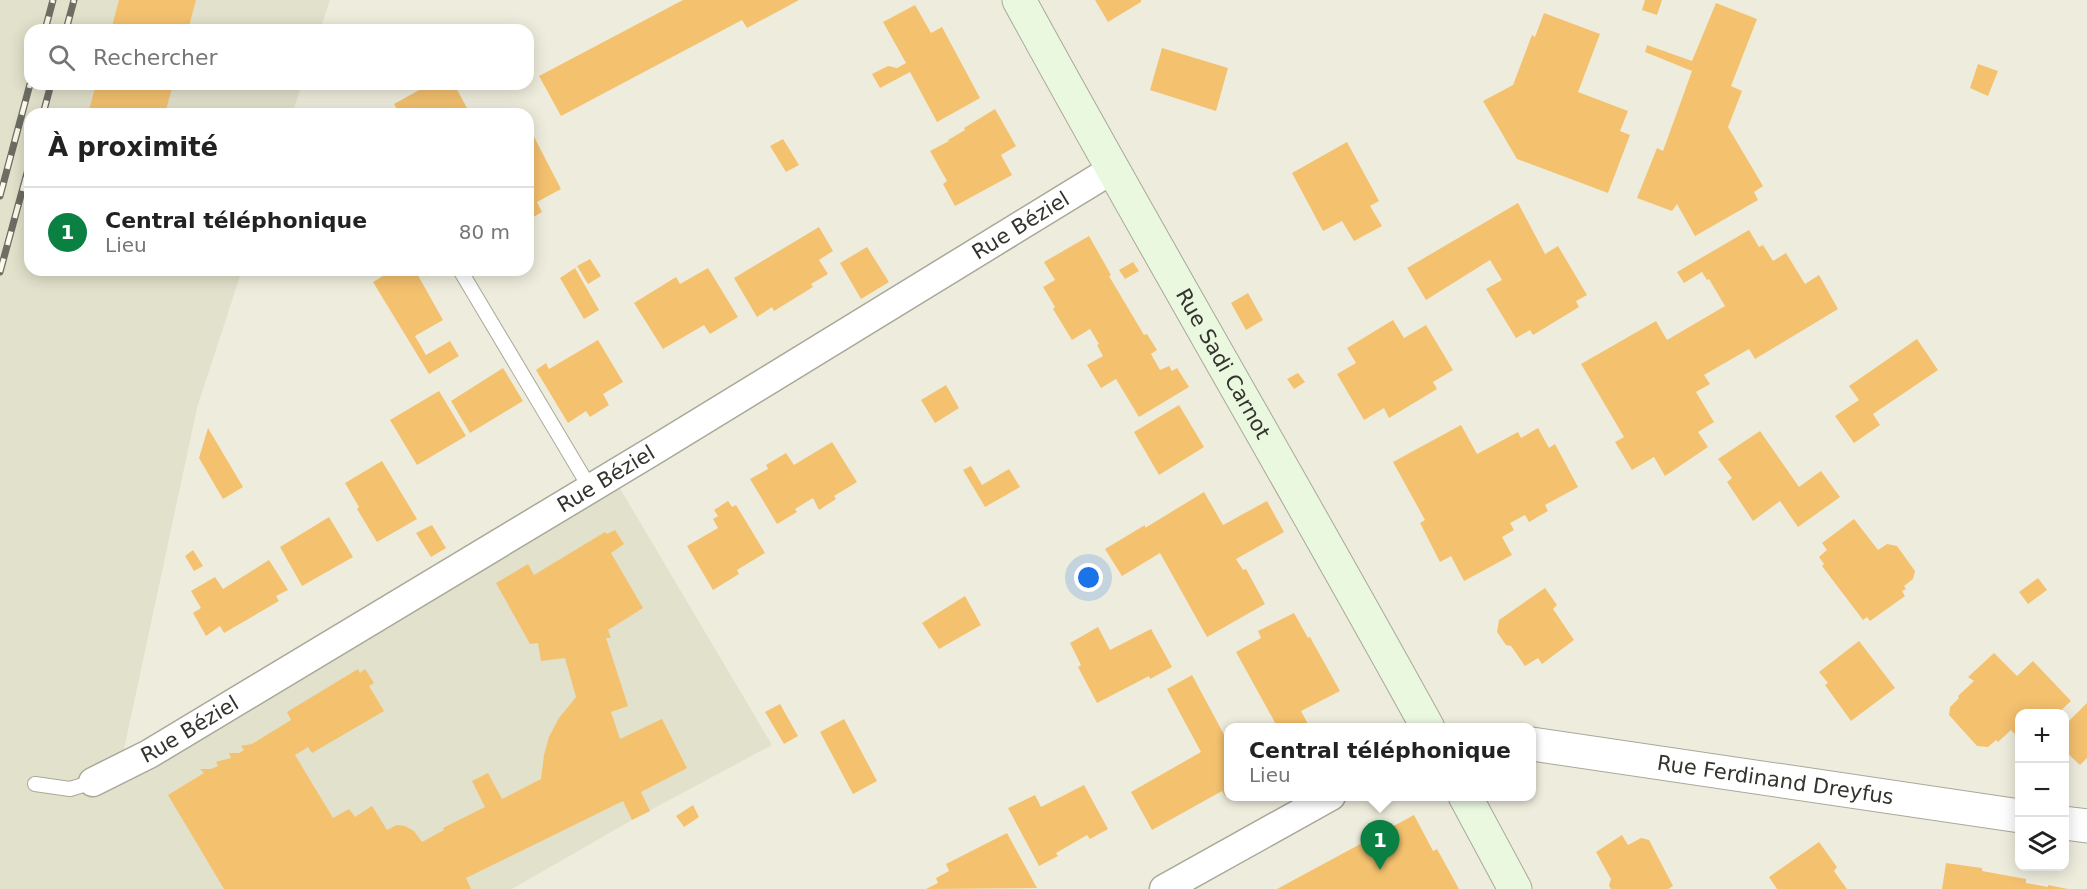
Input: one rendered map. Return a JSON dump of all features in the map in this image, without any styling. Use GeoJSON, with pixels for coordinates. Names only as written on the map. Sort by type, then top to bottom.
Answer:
{"type":"FeatureCollection","features":[{"type":"Feature","properties":{"kind":"main road","name":"Rue Sadi Carnot"},"geometry":{"type":"LineString","coordinates":[[1018,0],[1425,723]]}},
{"type":"Feature","properties":{"kind":"main road"},"geometry":{"type":"LineString","coordinates":[[1468,801],[1515,889]]}},
{"type":"Feature","properties":{"kind":"street","name":"Rue Béziel"},"geometry":{"type":"LineString","coordinates":[[93,782],[148,754],[1113,169]]}},
{"type":"Feature","properties":{"kind":"street","name":"Rue Ferdinand Dreyfus"},"geometry":{"type":"LineString","coordinates":[[1536,745],[2015,815]]}},
{"type":"Feature","properties":{"kind":"street"},"geometry":{"type":"LineString","coordinates":[[1164,889],[1322,801]]}},
{"type":"Feature","properties":{"kind":"street"},"geometry":{"type":"LineString","coordinates":[[2069,824],[2087,826]]}},
{"type":"Feature","properties":{"kind":"lane"},"geometry":{"type":"LineString","coordinates":[[464,276],[590,488]]}},
{"type":"Feature","properties":{"kind":"lane"},"geometry":{"type":"LineString","coordinates":[[35,784],[70,789],[93,782]]}},
{"type":"Feature","properties":{"kind":"shaded area"},"geometry":{"type":"Polygon","coordinates":[[[0,0],[330,0],[322,24],[24,24],[24,90],[300,90],[294,108],[24,108],[24,276],[240,276],[197,408],[120,768],[612,475],[772,745],[632,820],[512,889],[0,889],[0,0]]]}},
{"type":"Feature","properties":{"kind":"building"},"geometry":{"type":"Polygon","coordinates":[[[119,0],[196,0],[190,24],[113,24],[119,0]]]}},
{"type":"Feature","properties":{"kind":"building"},"geometry":{"type":"Polygon","coordinates":[[[683,0],[799,0],[747,28],[742,20],[561,116],[539,76],[683,0]]]}},
{"type":"Feature","properties":{"kind":"building"},"geometry":{"type":"Polygon","coordinates":[[[1095,0],[1141,0],[1141,2],[1108,22],[1095,0]]]}},
{"type":"Feature","properties":{"kind":"building"},"geometry":{"type":"Polygon","coordinates":[[[1645,0],[1662,0],[1657,15],[1642,10],[1645,0]]]}},
{"type":"Feature","properties":{"kind":"building"},"geometry":{"type":"Polygon","coordinates":[[[1716,3],[1757,19],[1731,86],[1742,91],[1728,127],[1763,186],[1754,192],[1758,200],[1695,236],[1677,204],[1672,211],[1637,198],[1657,148],[1663,151],[1692,71],[1645,52],[1647,45],[1692,61],[1716,3]]]}},
{"type":"Feature","properties":{"kind":"building"},"geometry":{"type":"Polygon","coordinates":[[[915,5],[931,33],[942,27],[980,98],[937,122],[910,72],[880,88],[872,74],[888,66],[897,68],[906,63],[883,22],[915,5]]]}},
{"type":"Feature","properties":{"kind":"building"},"geometry":{"type":"Polygon","coordinates":[[[1544,13],[1600,34],[1578,92],[1628,111],[1620,131],[1630,135],[1608,193],[1517,159],[1483,101],[1513,85],[1532,35],[1535,37],[1544,13]]]}},
{"type":"Feature","properties":{"kind":"building"},"geometry":{"type":"Polygon","coordinates":[[[1162,48],[1228,68],[1216,111],[1150,90],[1162,48]]]}},
{"type":"Feature","properties":{"kind":"building"},"geometry":{"type":"Polygon","coordinates":[[[1978,64],[1998,71],[1988,96],[1970,88],[1978,64]]]}},
{"type":"Feature","properties":{"kind":"building"},"geometry":{"type":"Polygon","coordinates":[[[94,90],[171,90],[167,108],[90,108],[94,90]]]}},
{"type":"Feature","properties":{"kind":"building"},"geometry":{"type":"Polygon","coordinates":[[[419,90],[457,90],[467,108],[396,108],[394,104],[419,90]]]}},
{"type":"Feature","properties":{"kind":"building"},"geometry":{"type":"Polygon","coordinates":[[[995,109],[1016,146],[1001,155],[1012,175],[955,206],[943,184],[947,181],[930,151],[949,141],[965,130],[964,128],[995,109]]]}},
{"type":"Feature","properties":{"kind":"building"},"geometry":{"type":"Polygon","coordinates":[[[534,137],[561,189],[537,202],[542,212],[534,217],[534,137]]]}},
{"type":"Feature","properties":{"kind":"building"},"geometry":{"type":"Polygon","coordinates":[[[783,139],[799,165],[786,172],[770,146],[783,139]]]}},
{"type":"Feature","properties":{"kind":"building"},"geometry":{"type":"Polygon","coordinates":[[[1347,142],[1379,201],[1370,206],[1382,226],[1354,241],[1342,221],[1323,231],[1292,173],[1347,142]]]}},
{"type":"Feature","properties":{"kind":"building"},"geometry":{"type":"Polygon","coordinates":[[[1518,203],[1545,254],[1558,246],[1587,295],[1576,301],[1579,307],[1533,335],[1530,330],[1516,338],[1486,289],[1502,280],[1490,260],[1426,300],[1407,268],[1518,203]]]}},
{"type":"Feature","properties":{"kind":"building"},"geometry":{"type":"Polygon","coordinates":[[[819,227],[833,251],[819,260],[828,274],[811,284],[813,287],[774,311],[772,307],[757,317],[734,278],[819,227]]]}},
{"type":"Feature","properties":{"kind":"building"},"geometry":{"type":"Polygon","coordinates":[[[1749,230],[1759,247],[1763,245],[1773,261],[1786,253],[1805,284],[1819,275],[1838,309],[1755,359],[1749,349],[1704,375],[1710,384],[1696,392],[1714,422],[1698,432],[1708,447],[1665,476],[1654,457],[1632,470],[1615,442],[1624,437],[1581,364],[1656,321],[1667,340],[1725,306],[1709,279],[1707,280],[1702,272],[1684,283],[1677,272],[1749,230]]]}},
{"type":"Feature","properties":{"kind":"building"},"geometry":{"type":"Polygon","coordinates":[[[1089,236],[1111,275],[1109,276],[1144,335],[1147,334],[1157,350],[1151,354],[1160,370],[1169,366],[1172,371],[1177,368],[1189,387],[1139,417],[1116,379],[1101,388],[1087,365],[1103,356],[1097,345],[1099,344],[1090,329],[1072,340],[1043,287],[1055,280],[1044,262],[1089,236]]]}},
{"type":"Feature","properties":{"kind":"building"},"geometry":{"type":"Polygon","coordinates":[[[867,247],[889,282],[861,299],[840,263],[867,247]]]}},
{"type":"Feature","properties":{"kind":"building"},"geometry":{"type":"Polygon","coordinates":[[[590,259],[601,276],[588,284],[577,266],[590,259]]]}},
{"type":"Feature","properties":{"kind":"building"},"geometry":{"type":"Polygon","coordinates":[[[1133,262],[1139,271],[1125,279],[1119,270],[1133,262]]]}},
{"type":"Feature","properties":{"kind":"building"},"geometry":{"type":"Polygon","coordinates":[[[575,268],[599,310],[584,319],[560,278],[575,268]]]}},
{"type":"Feature","properties":{"kind":"building"},"geometry":{"type":"Polygon","coordinates":[[[708,268],[738,317],[710,334],[704,325],[663,349],[634,303],[676,277],[680,284],[708,268]]]}},
{"type":"Feature","properties":{"kind":"building"},"geometry":{"type":"Polygon","coordinates":[[[383,276],[418,276],[443,320],[415,336],[426,355],[450,341],[459,356],[429,374],[373,282],[383,276]]]}},
{"type":"Feature","properties":{"kind":"building"},"geometry":{"type":"Polygon","coordinates":[[[1248,293],[1263,320],[1246,330],[1231,303],[1248,293]]]}},
{"type":"Feature","properties":{"kind":"building"},"geometry":{"type":"Polygon","coordinates":[[[1393,320],[1404,338],[1426,325],[1453,370],[1433,382],[1437,389],[1389,418],[1384,408],[1364,420],[1337,374],[1356,363],[1347,348],[1393,320]]]}},
{"type":"Feature","properties":{"kind":"building"},"geometry":{"type":"Polygon","coordinates":[[[1917,339],[1938,370],[1873,414],[1880,425],[1854,443],[1835,416],[1859,400],[1849,386],[1917,339]]]}},
{"type":"Feature","properties":{"kind":"building"},"geometry":{"type":"Polygon","coordinates":[[[598,340],[623,382],[603,394],[609,405],[590,417],[586,411],[568,423],[536,370],[546,363],[549,369],[598,340]]]}},
{"type":"Feature","properties":{"kind":"building"},"geometry":{"type":"Polygon","coordinates":[[[503,368],[523,401],[470,433],[451,401],[503,368]]]}},
{"type":"Feature","properties":{"kind":"building"},"geometry":{"type":"Polygon","coordinates":[[[1298,373],[1305,382],[1294,389],[1287,379],[1298,373]]]}},
{"type":"Feature","properties":{"kind":"building"},"geometry":{"type":"Polygon","coordinates":[[[946,385],[959,408],[935,423],[921,400],[946,385]]]}},
{"type":"Feature","properties":{"kind":"building"},"geometry":{"type":"Polygon","coordinates":[[[439,391],[466,436],[417,465],[390,420],[439,391]]]}},
{"type":"Feature","properties":{"kind":"building"},"geometry":{"type":"Polygon","coordinates":[[[1179,405],[1204,447],[1159,475],[1134,432],[1179,405]]]}},
{"type":"Feature","properties":{"kind":"building"},"geometry":{"type":"Polygon","coordinates":[[[1461,425],[1477,454],[1518,432],[1521,438],[1538,428],[1549,448],[1555,444],[1578,487],[1545,505],[1548,511],[1529,522],[1525,515],[1510,523],[1514,530],[1502,537],[1512,555],[1464,581],[1451,556],[1440,562],[1420,523],[1425,520],[1393,462],[1461,425]]]}},
{"type":"Feature","properties":{"kind":"building"},"geometry":{"type":"Polygon","coordinates":[[[208,428],[243,487],[223,499],[199,458],[208,428]]]}},
{"type":"Feature","properties":{"kind":"building"},"geometry":{"type":"Polygon","coordinates":[[[1760,431],[1799,487],[1821,471],[1840,497],[1798,527],[1780,501],[1753,521],[1727,482],[1732,478],[1718,459],[1760,431]]]}},
{"type":"Feature","properties":{"kind":"building"},"geometry":{"type":"Polygon","coordinates":[[[832,442],[857,482],[834,496],[836,499],[819,510],[813,498],[795,509],[797,512],[777,524],[750,479],[768,469],[766,465],[786,453],[794,465],[832,442]]]}},
{"type":"Feature","properties":{"kind":"building"},"geometry":{"type":"Polygon","coordinates":[[[382,461],[417,519],[377,542],[357,509],[359,507],[345,483],[382,461]]]}},
{"type":"Feature","properties":{"kind":"building"},"geometry":{"type":"Polygon","coordinates":[[[971,466],[982,485],[1009,469],[1020,487],[985,507],[963,470],[971,466]]]}},
{"type":"Feature","properties":{"kind":"building"},"geometry":{"type":"Polygon","coordinates":[[[1204,492],[1223,525],[1267,501],[1284,532],[1236,559],[1243,570],[1246,569],[1265,604],[1207,637],[1160,553],[1122,576],[1105,549],[1204,492]]]}},
{"type":"Feature","properties":{"kind":"building"},"geometry":{"type":"Polygon","coordinates":[[[728,501],[732,507],[736,505],[765,553],[737,570],[739,574],[713,590],[687,546],[718,528],[713,519],[718,516],[714,510],[728,501]]]}},
{"type":"Feature","properties":{"kind":"building"},"geometry":{"type":"Polygon","coordinates":[[[329,517],[353,557],[302,586],[280,547],[329,517]]]}},
{"type":"Feature","properties":{"kind":"building"},"geometry":{"type":"Polygon","coordinates":[[[1854,519],[1878,550],[1887,544],[1897,546],[1915,571],[1913,579],[1904,586],[1906,589],[1902,591],[1905,596],[1870,621],[1867,617],[1863,620],[1822,566],[1824,564],[1819,557],[1827,550],[1822,543],[1854,519]]]}},
{"type":"Feature","properties":{"kind":"building"},"geometry":{"type":"Polygon","coordinates":[[[432,525],[446,548],[431,557],[416,533],[432,525]]]}},
{"type":"Feature","properties":{"kind":"building"},"geometry":{"type":"Polygon","coordinates":[[[615,530],[624,544],[611,553],[643,608],[608,630],[611,638],[606,638],[628,706],[611,712],[620,739],[662,719],[687,768],[641,792],[650,811],[632,820],[623,801],[466,878],[471,889],[224,889],[168,795],[204,773],[200,769],[211,769],[218,766],[216,762],[231,758],[229,753],[239,753],[244,750],[241,746],[252,744],[291,720],[287,712],[358,669],[360,673],[365,669],[374,683],[369,686],[384,711],[312,753],[308,747],[295,755],[333,818],[349,809],[355,817],[372,806],[387,830],[397,825],[405,826],[414,831],[422,842],[444,830],[443,828],[485,807],[472,781],[488,773],[502,799],[541,779],[549,737],[559,718],[576,697],[565,658],[541,661],[538,643],[530,644],[496,583],[528,564],[534,575],[605,532],[607,534],[615,530]]]}},
{"type":"Feature","properties":{"kind":"building"},"geometry":{"type":"Polygon","coordinates":[[[193,550],[203,566],[194,571],[185,556],[193,550]]]}},
{"type":"Feature","properties":{"kind":"building"},"geometry":{"type":"Polygon","coordinates":[[[269,560],[288,590],[276,596],[279,601],[224,633],[220,626],[206,636],[193,613],[201,608],[191,591],[215,577],[223,589],[269,560]]]}},
{"type":"Feature","properties":{"kind":"building"},"geometry":{"type":"Polygon","coordinates":[[[2038,578],[2047,590],[2028,604],[2019,592],[2038,578]]]}},
{"type":"Feature","properties":{"kind":"building"},"geometry":{"type":"Polygon","coordinates":[[[1545,588],[1557,605],[1553,609],[1574,640],[1542,664],[1538,658],[1525,666],[1511,646],[1506,645],[1497,632],[1499,620],[1545,588]]]}},
{"type":"Feature","properties":{"kind":"building"},"geometry":{"type":"Polygon","coordinates":[[[965,596],[981,625],[939,649],[922,623],[965,596]]]}},
{"type":"Feature","properties":{"kind":"building"},"geometry":{"type":"Polygon","coordinates":[[[1294,613],[1340,691],[1301,711],[1307,723],[1275,723],[1236,652],[1261,638],[1258,631],[1294,613]]]}},
{"type":"Feature","properties":{"kind":"building"},"geometry":{"type":"Polygon","coordinates":[[[1098,627],[1110,650],[1151,629],[1172,667],[1150,679],[1149,676],[1097,703],[1078,667],[1081,665],[1070,643],[1098,627]]]}},
{"type":"Feature","properties":{"kind":"building"},"geometry":{"type":"Polygon","coordinates":[[[1859,641],[1895,688],[1851,721],[1825,685],[1828,683],[1819,672],[1859,641]]]}},
{"type":"Feature","properties":{"kind":"building"},"geometry":{"type":"Polygon","coordinates":[[[1994,653],[2017,676],[2033,661],[2071,701],[2062,709],[2015,709],[2015,734],[2011,730],[1998,742],[1996,740],[1988,747],[1977,746],[1949,715],[1950,707],[1959,698],[1958,696],[1974,681],[1968,677],[1994,653]]]}},
{"type":"Feature","properties":{"kind":"building"},"geometry":{"type":"Polygon","coordinates":[[[1192,675],[1224,735],[1224,794],[1222,791],[1152,830],[1131,792],[1201,752],[1167,689],[1192,675]]]}},
{"type":"Feature","properties":{"kind":"building"},"geometry":{"type":"Polygon","coordinates":[[[2087,703],[2087,758],[2080,765],[2069,755],[2069,721],[2087,703]]]}},
{"type":"Feature","properties":{"kind":"building"},"geometry":{"type":"Polygon","coordinates":[[[780,704],[798,736],[784,744],[765,712],[780,704]]]}},
{"type":"Feature","properties":{"kind":"building"},"geometry":{"type":"Polygon","coordinates":[[[844,719],[877,781],[853,794],[820,732],[844,719]]]}},
{"type":"Feature","properties":{"kind":"building"},"geometry":{"type":"Polygon","coordinates":[[[1084,785],[1108,829],[1090,839],[1087,835],[1056,853],[1058,856],[1039,866],[1008,808],[1035,795],[1041,807],[1084,785]]]}},
{"type":"Feature","properties":{"kind":"building"},"geometry":{"type":"Polygon","coordinates":[[[693,805],[699,817],[684,827],[676,816],[693,805]]]}},
{"type":"Feature","properties":{"kind":"building"},"geometry":{"type":"Polygon","coordinates":[[[1414,815],[1433,851],[1437,849],[1459,889],[1277,889],[1414,815]]]}},
{"type":"Feature","properties":{"kind":"building"},"geometry":{"type":"Polygon","coordinates":[[[1007,833],[1037,888],[926,889],[938,883],[936,878],[949,871],[946,864],[1007,833]]]}},
{"type":"Feature","properties":{"kind":"building"},"geometry":{"type":"Polygon","coordinates":[[[1622,835],[1628,845],[1641,838],[1649,840],[1673,886],[1668,889],[1611,889],[1609,886],[1611,879],[1596,852],[1622,835]]]}},
{"type":"Feature","properties":{"kind":"building"},"geometry":{"type":"Polygon","coordinates":[[[1819,842],[1837,867],[1834,871],[1847,889],[1777,889],[1769,877],[1819,842]]]}},
{"type":"Feature","properties":{"kind":"building"},"geometry":{"type":"Polygon","coordinates":[[[1946,863],[1982,868],[1982,871],[2026,879],[2026,883],[2068,889],[1942,889],[1946,863]]]}},
{"type":"Feature","properties":{"kind":"railway"},"geometry":{"type":"LineString","coordinates":[[47,24],[53,0]]}},
{"type":"Feature","properties":{"kind":"railway"},"geometry":{"type":"LineString","coordinates":[[68,24],[74,0]]}},
{"type":"Feature","properties":{"kind":"railway"},"geometry":{"type":"LineString","coordinates":[[0,196],[28,90]]}},
{"type":"Feature","properties":{"kind":"railway"},"geometry":{"type":"LineString","coordinates":[[45,108],[49,90]]}},
{"type":"Feature","properties":{"kind":"railway"},"geometry":{"type":"LineString","coordinates":[[0,272],[24,184]]}},
{"type":"Feature","properties":{"kind":"place","name":"Central téléphonique"},"geometry":{"type":"Point","coordinates":[1380,870]}}]}
